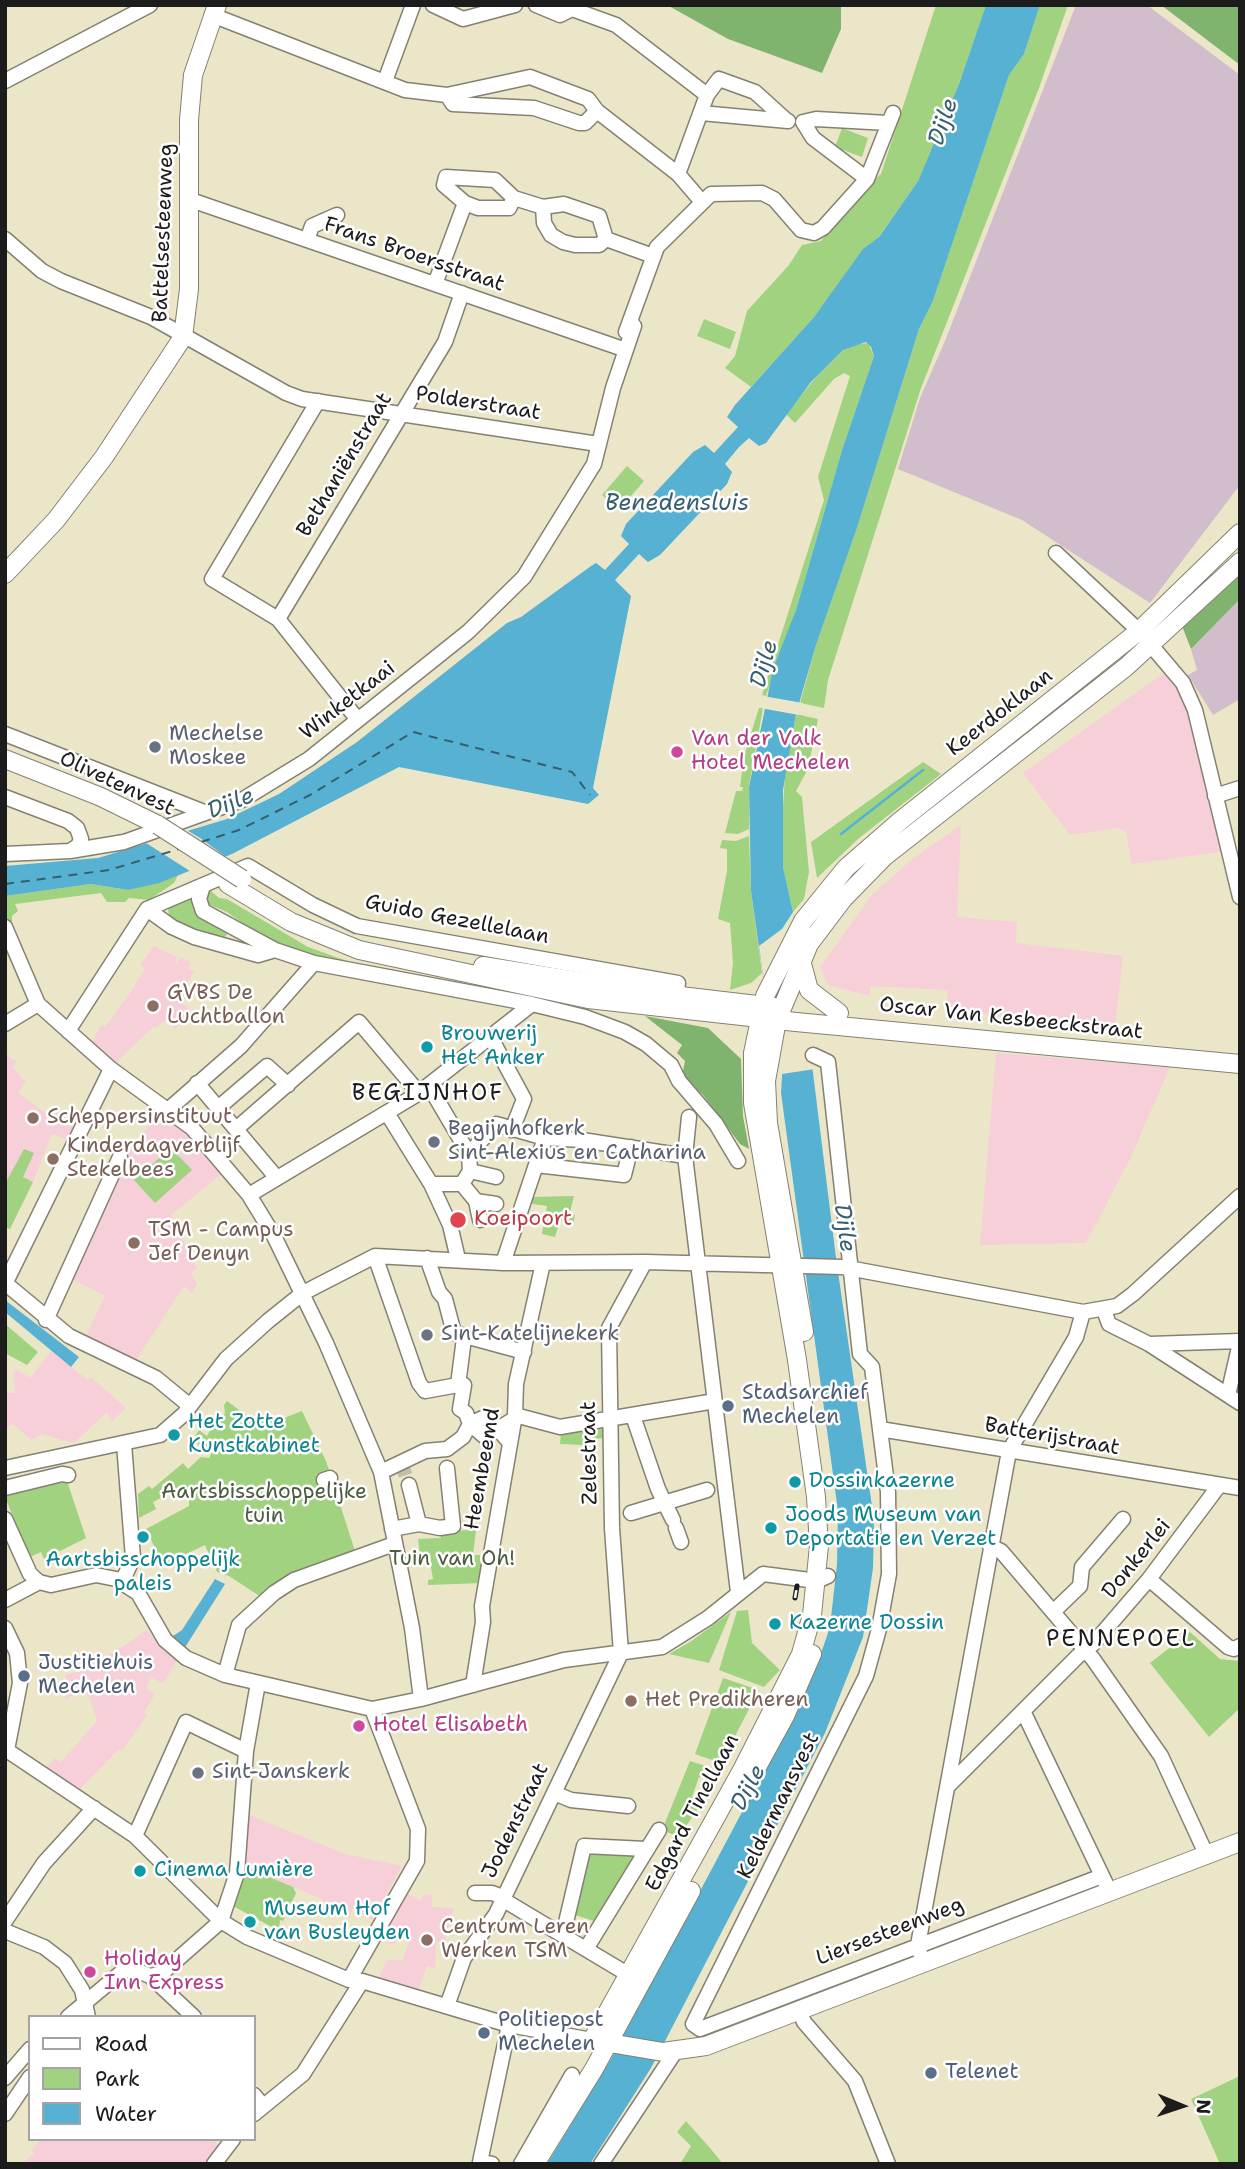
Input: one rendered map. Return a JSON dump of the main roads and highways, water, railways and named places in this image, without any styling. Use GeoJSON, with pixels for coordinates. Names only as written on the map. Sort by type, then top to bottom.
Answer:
{"type":"FeatureCollection","features":[{"type":"Feature","properties":{"kind":"main road","name":"Battelsesteenweg"},"geometry":{"type":"LineString","coordinates":[[5,574],[56,520],[104,457],[183,337],[188,313],[188,199],[193,75],[215,10]]}},
{"type":"Feature","properties":{"kind":"main road","name":"Keerdoklaan"},"geometry":{"type":"LineString","coordinates":[[769,1010],[796,934],[846,868],[900,821],[1139,631],[1240,533]]}},
{"type":"Feature","properties":{"kind":"main road","name":"Keerdoklaan"},"geometry":{"type":"LineString","coordinates":[[769,1010],[843,899],[884,857],[1024,750],[1153,645],[1240,562]]}},
{"type":"Feature","properties":{"kind":"main road","name":"Olivetenvest"},"geometry":{"type":"LineString","coordinates":[[5,759],[102,797],[235,882]]}},
{"type":"Feature","properties":{"kind":"main road","name":"Olivetenvest"},"geometry":{"type":"LineString","coordinates":[[5,771],[151,827]]}},
{"type":"Feature","properties":{"kind":"main road","name":"Guido Gezellelaan"},"geometry":{"type":"LineString","coordinates":[[235,882],[341,934],[446,960],[590,989],[676,996],[769,1010]]}},
{"type":"Feature","properties":{"kind":"main road"},"geometry":{"type":"LineString","coordinates":[[801,961],[809,990],[839,1013]]}},
{"type":"Feature","properties":{"kind":"main road"},"geometry":{"type":"LineString","coordinates":[[769,1010],[772,1042],[766,1081],[768,1123],[792,1266]]}},
{"type":"Feature","properties":{"kind":"main road"},"geometry":{"type":"LineString","coordinates":[[769,1010],[753,1053],[753,1103],[792,1266]]}},
{"type":"Feature","properties":{"kind":"main road","name":"Oscar Van Kesbeeckstraat"},"geometry":{"type":"LineString","coordinates":[[769,1010],[808,1017],[1240,1064]]}},
{"type":"Feature","properties":{"kind":"main road","name":"Oscar Van Kesbeeckstraat"},"geometry":{"type":"LineString","coordinates":[[808,1017],[839,1013],[1013,1034],[1240,1054]]}},
{"type":"Feature","properties":{"kind":"main road","name":"Edgard Tinellaan"},"geometry":{"type":"LineString","coordinates":[[606,2042],[798,1689],[818,1634],[828,1502],[792,1266]]}},
{"type":"Feature","properties":{"kind":"main road","name":"Edgard Tinellaan"},"geometry":{"type":"LineString","coordinates":[[606,2042],[629,1975],[689,1870],[801,1654],[822,1579]]}},
{"type":"Feature","properties":{"kind":"main road","name":"Liersesteenweg"},"geometry":{"type":"LineString","coordinates":[[606,2042],[669,2052],[706,2046],[800,2012],[921,1955],[1106,1884],[1207,1856],[1240,1842]]}},
{"type":"Feature","properties":{"kind":"main road"},"geometry":{"type":"LineString","coordinates":[[536,2164],[606,2042]]}},
{"type":"Feature","properties":{"kind":"water"},"geometry":{"type":"Polygon","coordinates":[[[986,5],[1040,5],[1024,54],[1009,75],[933,301],[919,329],[857,528],[816,645],[796,714],[783,790],[783,867],[793,912],[836,1258],[874,1520],[873,1568],[863,1637],[825,1733],[651,2068],[590,2164],[547,2164],[611,2059],[794,1714],[815,1671],[830,1627],[837,1564],[838,1511],[781,1093],[782,1076],[763,976],[751,891],[749,787],[773,669],[796,610],[842,450],[874,356],[871,347],[866,342],[843,350],[811,382],[766,443],[759,446],[749,438],[739,447],[725,464],[732,472],[727,484],[660,555],[648,562],[639,554],[615,580],[631,596],[593,788],[599,795],[588,804],[399,767],[232,854],[159,883],[128,890],[91,884],[5,896],[5,866],[98,858],[227,819],[279,794],[357,742],[507,623],[521,617],[596,563],[605,570],[629,544],[621,536],[626,524],[693,452],[705,445],[714,453],[738,427],[727,417],[735,405],[814,317],[863,249],[879,237],[918,181],[959,84],[986,5]]]}},
{"type":"Feature","properties":{"kind":"water"},"geometry":{"type":"Polygon","coordinates":[[[5,1300],[79,1357],[71,1367],[5,1312],[5,1300]]]}},
{"type":"Feature","properties":{"kind":"water"},"geometry":{"type":"Polygon","coordinates":[[[215,1579],[225,1584],[184,1649],[173,1636],[182,1630],[215,1579]]]}},
{"type":"Feature","properties":{"kind":"waterway"},"geometry":{"type":"LineString","coordinates":[[841,834],[923,770]]}},
{"type":"Feature","properties":{"kind":"tunnel"},"geometry":{"type":"LineString","coordinates":[[401,1462],[409,1485]]}},
{"type":"Feature","properties":{"kind":"railway"},"geometry":{"type":"LineString","coordinates":[[795,1598],[797,1586]]}},
{"type":"Feature","properties":{"kind":"place","name":"Mechelse Moskee"},"geometry":{"type":"Point","coordinates":[155,747]}},
{"type":"Feature","properties":{"kind":"place","name":"Van der Valk Hotel Mechelen"},"geometry":{"type":"Point","coordinates":[677,752]}},
{"type":"Feature","properties":{"kind":"place","name":"GVBS De Luchtballon"},"geometry":{"type":"Point","coordinates":[153,1006]}},
{"type":"Feature","properties":{"kind":"place","name":"Brouwerij Het Anker"},"geometry":{"type":"Point","coordinates":[427,1047]}},
{"type":"Feature","properties":{"kind":"place","name":"Scheppersinstituut"},"geometry":{"type":"Point","coordinates":[33,1118]}},
{"type":"Feature","properties":{"kind":"place","name":"Begijnhofkerk Sint-Alexius en Catharina"},"geometry":{"type":"Point","coordinates":[434,1142]}},
{"type":"Feature","properties":{"kind":"place","name":"Kinderdagverblijf Stekelbees"},"geometry":{"type":"Point","coordinates":[53,1159]}},
{"type":"Feature","properties":{"kind":"place","name":"Koeipoort"},"geometry":{"type":"Point","coordinates":[458,1220]}},
{"type":"Feature","properties":{"kind":"place","name":"TSM - Campus Jef Denyn"},"geometry":{"type":"Point","coordinates":[134,1243]}},
{"type":"Feature","properties":{"kind":"place","name":"Sint-Katelijnekerk"},"geometry":{"type":"Point","coordinates":[427,1335]}},
{"type":"Feature","properties":{"kind":"place","name":"Stadsarchief Mechelen"},"geometry":{"type":"Point","coordinates":[728,1406]}},
{"type":"Feature","properties":{"kind":"place","name":"Het Zotte Kunstkabinet"},"geometry":{"type":"Point","coordinates":[174,1435]}},
{"type":"Feature","properties":{"kind":"place","name":"Dossinkazerne"},"geometry":{"type":"Point","coordinates":[795,1482]}},
{"type":"Feature","properties":{"kind":"place","name":"Joods Museum van Deportatie en Verzet"},"geometry":{"type":"Point","coordinates":[771,1528]}},
{"type":"Feature","properties":{"kind":"place","name":"Aartsbisschoppelijk paleis"},"geometry":{"type":"Point","coordinates":[143,1537]}},
{"type":"Feature","properties":{"kind":"place","name":"Kazerne Dossin"},"geometry":{"type":"Point","coordinates":[775,1624]}},
{"type":"Feature","properties":{"kind":"place","name":"Justitiehuis Mechelen"},"geometry":{"type":"Point","coordinates":[24,1676]}},
{"type":"Feature","properties":{"kind":"place","name":"Het Predikheren"},"geometry":{"type":"Point","coordinates":[631,1701]}},
{"type":"Feature","properties":{"kind":"place","name":"Hotel Elisabeth"},"geometry":{"type":"Point","coordinates":[359,1726]}},
{"type":"Feature","properties":{"kind":"place","name":"Sint-Janskerk"},"geometry":{"type":"Point","coordinates":[198,1773]}},
{"type":"Feature","properties":{"kind":"place","name":"Cinema Lumière"},"geometry":{"type":"Point","coordinates":[140,1871]}},
{"type":"Feature","properties":{"kind":"place","name":"Museum Hof van Busleyden"},"geometry":{"type":"Point","coordinates":[250,1922]}},
{"type":"Feature","properties":{"kind":"place","name":"Centrum Leren Werken TSM"},"geometry":{"type":"Point","coordinates":[427,1940]}},
{"type":"Feature","properties":{"kind":"place","name":"Holiday Inn Express"},"geometry":{"type":"Point","coordinates":[90,1972]}},
{"type":"Feature","properties":{"kind":"place","name":"Politiepost Mechelen"},"geometry":{"type":"Point","coordinates":[484,2033]}},
{"type":"Feature","properties":{"kind":"place","name":"Telenet"},"geometry":{"type":"Point","coordinates":[931,2073]}},
{"type":"Feature","properties":{"kind":"district","name":"BEGIJNHOF"},"geometry":{"type":"Point","coordinates":[428,1094]}},
{"type":"Feature","properties":{"kind":"district","name":"PENNEPOEL"},"geometry":{"type":"Point","coordinates":[1121,1640]}},
{"type":"Feature","properties":{"kind":"water label","name":"Dijle"},"geometry":{"type":"Point","coordinates":[944,122]}},
{"type":"Feature","properties":{"kind":"water label","name":"Benedensluis"},"geometry":{"type":"Point","coordinates":[677,504]}},
{"type":"Feature","properties":{"kind":"water label","name":"Dijle"},"geometry":{"type":"Point","coordinates":[765,664]}},
{"type":"Feature","properties":{"kind":"water label","name":"Dijle"},"geometry":{"type":"Point","coordinates":[231,804]}},
{"type":"Feature","properties":{"kind":"water label","name":"Dijle"},"geometry":{"type":"Point","coordinates":[844,1228]}},
{"type":"Feature","properties":{"kind":"water label","name":"Dijle"},"geometry":{"type":"Point","coordinates":[749,1788]}},
{"type":"Feature","properties":{"kind":"park label","name":"Aartsbisschoppelijke tuin"},"geometry":{"type":"Point","coordinates":[264,1505]}},
{"type":"Feature","properties":{"kind":"park label","name":"Tuin van Oh!"},"geometry":{"type":"Point","coordinates":[452,1560]}}]}
